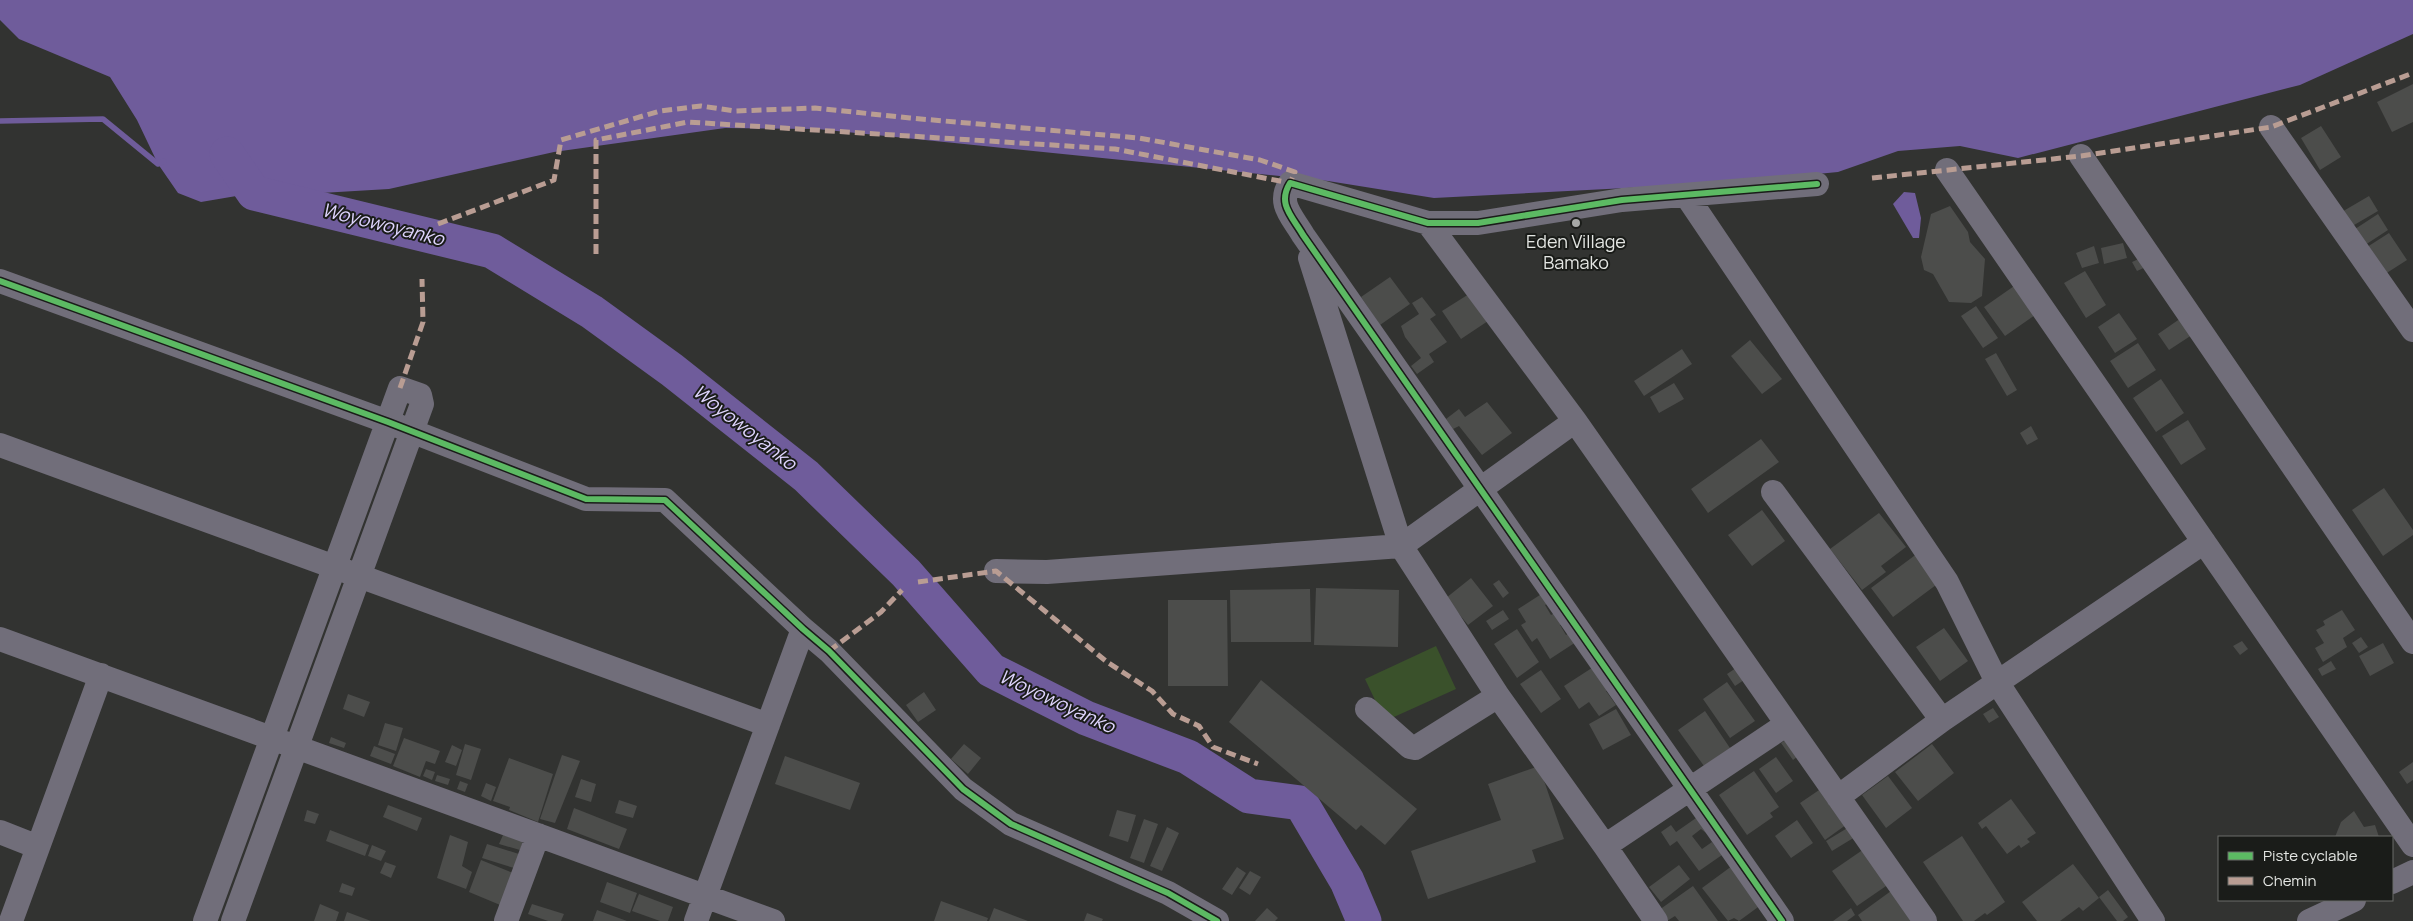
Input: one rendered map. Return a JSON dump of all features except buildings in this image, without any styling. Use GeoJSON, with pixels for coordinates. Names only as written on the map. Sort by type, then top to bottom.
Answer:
{"type":"FeatureCollection","features":[{"type":"Feature","properties":{"kind":"street"},"geometry":{"type":"LineString","coordinates":[[2271,127],[2413,330]]}},
{"type":"Feature","properties":{"kind":"street"},"geometry":{"type":"LineString","coordinates":[[2081,156],[2413,642]]}},
{"type":"Feature","properties":{"kind":"street"},"geometry":{"type":"LineString","coordinates":[[1947,170],[2413,845]]}},
{"type":"Feature","properties":{"kind":"street"},"geometry":{"type":"LineString","coordinates":[[1782,921],[1303,235],[1284,203],[1283,196],[1290,184],[1428,222],[1478,223],[1622,200],[1817,184]]}},
{"type":"Feature","properties":{"kind":"street"},"geometry":{"type":"LineString","coordinates":[[1686,195],[1947,582],[1997,682],[2154,921]]}},
{"type":"Feature","properties":{"kind":"street"},"geometry":{"type":"LineString","coordinates":[[1428,222],[1575,421],[1925,921]]}},
{"type":"Feature","properties":{"kind":"street"},"geometry":{"type":"LineString","coordinates":[[1303,235],[1401,546],[1498,696],[1656,921]]}},
{"type":"Feature","properties":{"kind":"street"},"geometry":{"type":"LineString","coordinates":[[0,281],[388,422],[586,499],[665,500],[802,629],[829,651],[963,789],[1011,824],[1168,893],[1217,921]]}},
{"type":"Feature","properties":{"kind":"street"},"geometry":{"type":"LineString","coordinates":[[205,921],[400,388],[420,395],[422,404],[233,921]]}},
{"type":"Feature","properties":{"kind":"street"},"geometry":{"type":"LineString","coordinates":[[996,571],[1047,572],[1401,546],[1575,421]]}},
{"type":"Feature","properties":{"kind":"street"},"geometry":{"type":"LineString","coordinates":[[0,445],[768,725]]}},
{"type":"Feature","properties":{"kind":"street"},"geometry":{"type":"LineString","coordinates":[[1773,492],[1942,720]]}},
{"type":"Feature","properties":{"kind":"street"},"geometry":{"type":"LineString","coordinates":[[1838,797],[1942,720],[2204,542]]}},
{"type":"Feature","properties":{"kind":"street"},"geometry":{"type":"LineString","coordinates":[[696,921],[802,629]]}},
{"type":"Feature","properties":{"kind":"street"},"geometry":{"type":"LineString","coordinates":[[0,638],[773,921]]}},
{"type":"Feature","properties":{"kind":"street"},"geometry":{"type":"LineString","coordinates":[[11,921],[101,675]]}},
{"type":"Feature","properties":{"kind":"street"},"geometry":{"type":"LineString","coordinates":[[1367,709],[1410,747],[1415,748],[1498,696]]}},
{"type":"Feature","properties":{"kind":"street"},"geometry":{"type":"LineString","coordinates":[[1605,846],[1787,724]]}},
{"type":"Feature","properties":{"kind":"street"},"geometry":{"type":"LineString","coordinates":[[0,832],[38,847]]}},
{"type":"Feature","properties":{"kind":"street"},"geometry":{"type":"LineString","coordinates":[[506,921],[538,835]]}},
{"type":"Feature","properties":{"kind":"street"},"geometry":{"type":"LineString","coordinates":[[2393,882],[2413,872]]}},
{"type":"Feature","properties":{"kind":"street"},"geometry":{"type":"LineString","coordinates":[[2309,921],[2352,901]]}},
{"type":"Feature","properties":{"kind":"green space"},"geometry":{"type":"Polygon","coordinates":[[[1436,646],[1456,689],[1385,721],[1365,679],[1436,646]]]}},
{"type":"Feature","properties":{"kind":"shaded area"},"geometry":{"type":"Polygon","coordinates":[[[0,0],[2413,0],[2413,34],[2300,85],[2018,158],[1960,146],[1898,151],[1838,172],[1724,183],[1434,198],[1328,181],[817,129],[725,128],[554,152],[389,189],[304,194],[254,193],[201,202],[178,193],[158,164],[137,120],[110,77],[19,39],[0,20],[0,0]]]}},
{"type":"Feature","properties":{"kind":"shaded area"},"geometry":{"type":"Polygon","coordinates":[[[1904,192],[1915,193],[1921,218],[1919,238],[1913,238],[1893,204],[1904,192]]]}},
{"type":"Feature","properties":{"kind":"waterway"},"geometry":{"type":"LineString","coordinates":[[0,121],[103,119],[158,164],[164,161]]}},
{"type":"Feature","properties":{"kind":"waterway","name":"Woyowoyanko"},"geometry":{"type":"LineString","coordinates":[[227,154],[254,193],[492,251],[592,312],[672,370],[806,476],[906,573],[991,670],[1086,718],[1188,757],[1249,796],[1301,803],[1347,881],[1364,921]]}},
{"type":"Feature","properties":{"kind":"marked path"},"geometry":{"type":"LineString","coordinates":[[1872,178],[2081,156],[2271,127],[2413,73]]}},
{"type":"Feature","properties":{"kind":"marked path"},"geometry":{"type":"LineString","coordinates":[[438,224],[554,180],[561,140],[660,111],[701,106],[735,111],[815,108],[1139,138],[1260,160],[1295,172],[1290,183],[1115,149],[688,122],[596,140],[596,255]]}},
{"type":"Feature","properties":{"kind":"marked path"},"geometry":{"type":"LineString","coordinates":[[400,388],[423,322],[422,279]]}},
{"type":"Feature","properties":{"kind":"marked path"},"geometry":{"type":"LineString","coordinates":[[918,582],[996,571],[1107,662],[1152,691],[1173,714],[1199,726],[1213,747],[1258,764]]}},
{"type":"Feature","properties":{"kind":"marked path"},"geometry":{"type":"LineString","coordinates":[[829,651],[881,612],[902,590]]}},
{"type":"Feature","properties":{"kind":"cycle path"},"geometry":{"type":"LineString","coordinates":[[1782,921],[1303,235],[1288,210],[1285,197],[1290,183],[1428,223],[1478,223],[1622,200],[1817,184]]}},
{"type":"Feature","properties":{"kind":"cycle path"},"geometry":{"type":"LineString","coordinates":[[0,281],[388,422],[586,499],[665,500],[829,651],[963,789],[1011,824],[1168,893],[1217,921]]}},
{"type":"Feature","properties":{"kind":"place","name":"Eden Village Bamako"},"geometry":{"type":"Point","coordinates":[1576,223]}}]}
